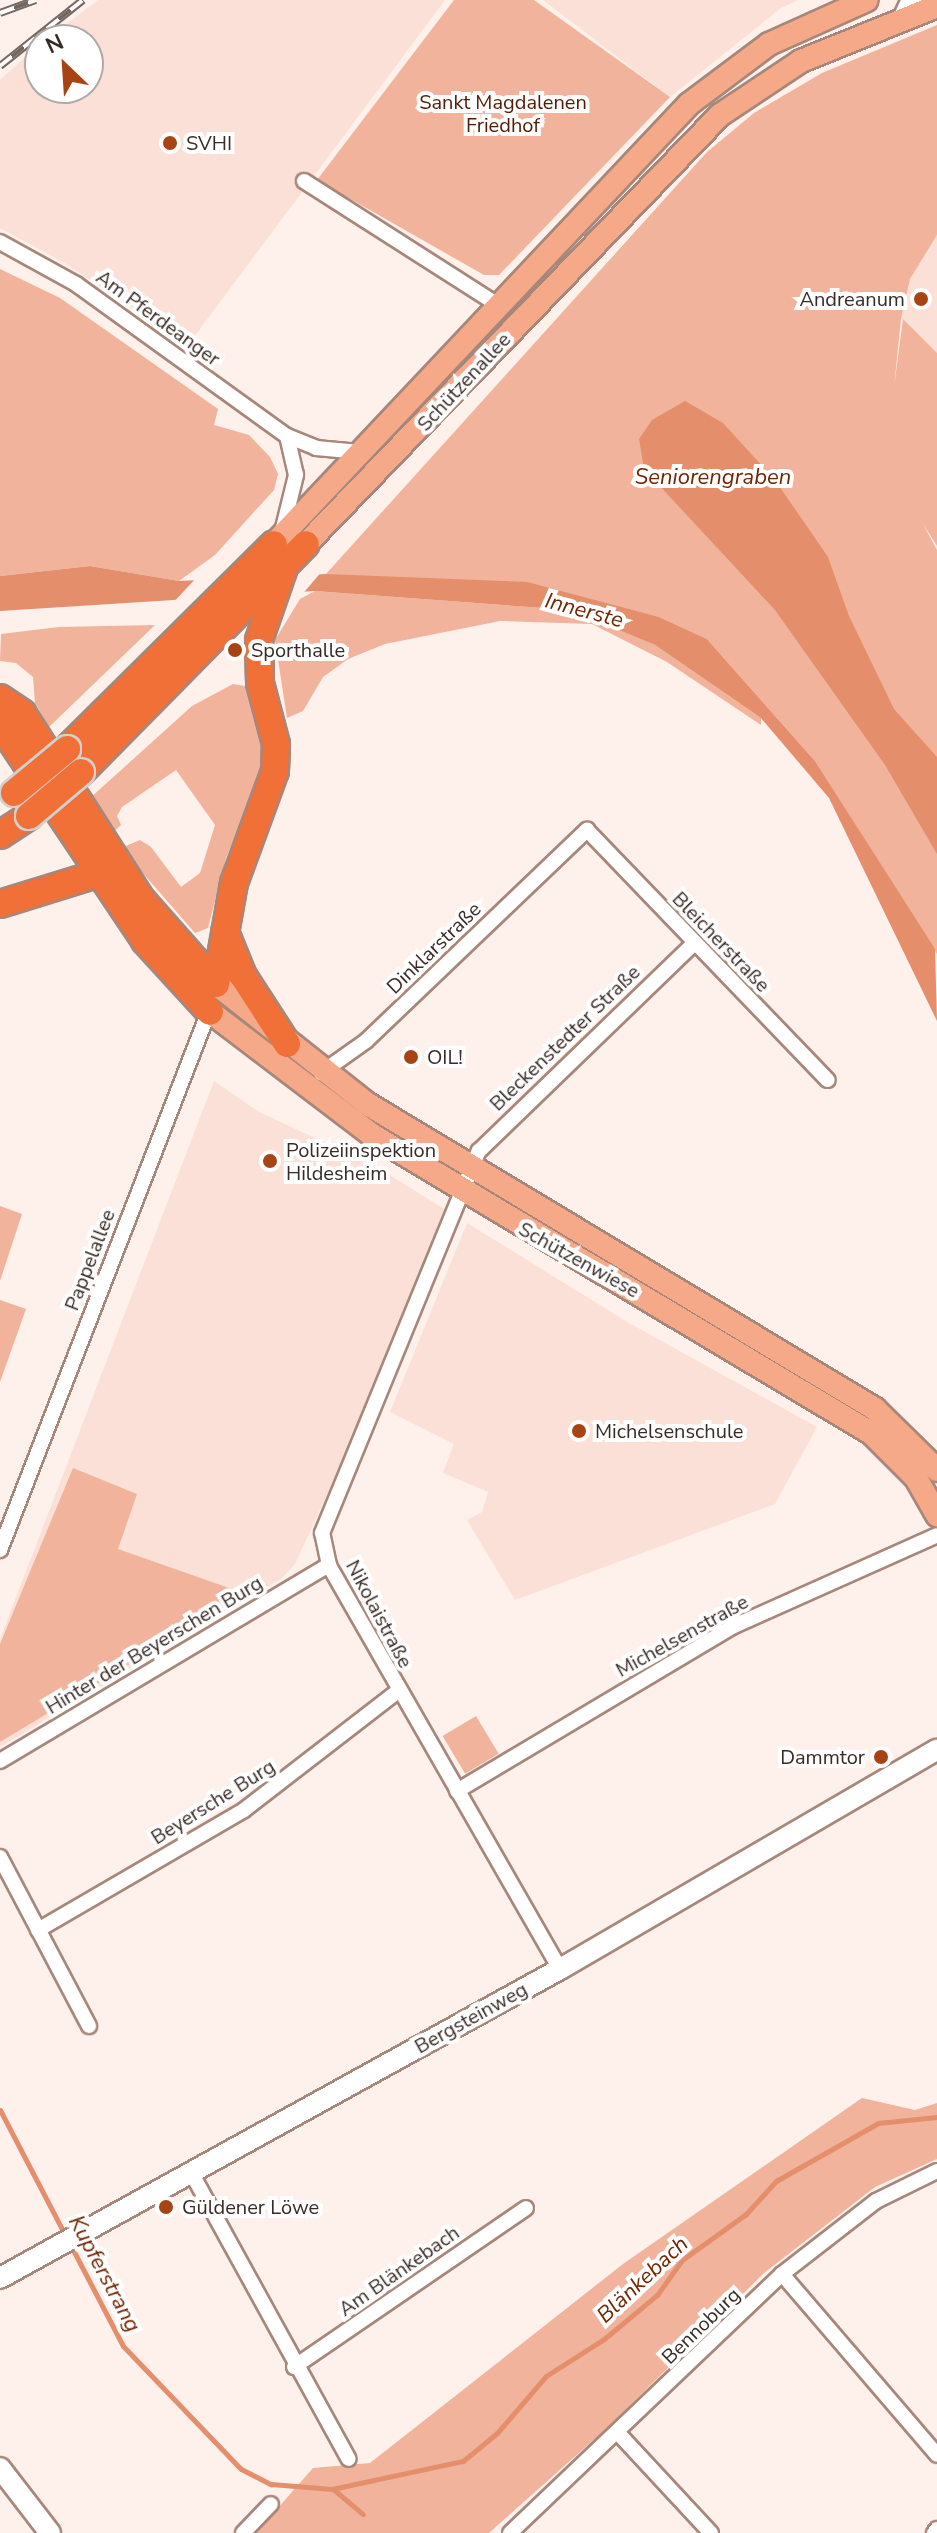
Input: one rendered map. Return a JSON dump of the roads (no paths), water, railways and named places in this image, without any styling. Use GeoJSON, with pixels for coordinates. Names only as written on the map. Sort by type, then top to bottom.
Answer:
{"type":"FeatureCollection","features":[{"type":"Feature","properties":{"kind":"highway","name":"Schützenallee"},"geometry":{"type":"LineString","coordinates":[[7,798],[67,749],[279,549],[306,544]]}},
{"type":"Feature","properties":{"kind":"highway","name":"Schützenallee"},"geometry":{"type":"LineString","coordinates":[[0,835],[29,816],[81,772],[215,640],[279,549]]}},
{"type":"Feature","properties":{"kind":"highway"},"geometry":{"type":"LineString","coordinates":[[216,984],[234,883],[276,762],[260,683],[259,640],[279,549]]}},
{"type":"Feature","properties":{"kind":"highway"},"geometry":{"type":"LineString","coordinates":[[0,698],[22,713],[141,899],[216,984]]}},
{"type":"Feature","properties":{"kind":"highway"},"geometry":{"type":"LineString","coordinates":[[0,724],[97,874],[145,941],[210,1012]]}},
{"type":"Feature","properties":{"kind":"highway"},"geometry":{"type":"LineString","coordinates":[[0,904],[97,874]]}},
{"type":"Feature","properties":{"kind":"highway"},"geometry":{"type":"LineString","coordinates":[[225,932],[243,976],[287,1044]]}},
{"type":"Feature","properties":{"kind":"main road","name":"Schützenallee"},"geometry":{"type":"LineString","coordinates":[[279,549],[360,452],[711,85],[786,35],[867,0]]}},
{"type":"Feature","properties":{"kind":"main road","name":"Schützenallee"},"geometry":{"type":"LineString","coordinates":[[306,544],[720,115],[792,66],[917,6]]}},
{"type":"Feature","properties":{"kind":"main road","name":"Schützenwiese"},"geometry":{"type":"LineString","coordinates":[[216,984],[323,1071],[471,1166],[875,1409],[937,1470]]}},
{"type":"Feature","properties":{"kind":"main road","name":"Schützenwiese"},"geometry":{"type":"LineString","coordinates":[[210,1012],[302,1086],[460,1192],[871,1433],[916,1478],[937,1515]]}},
{"type":"Feature","properties":{"kind":"street"},"geometry":{"type":"LineString","coordinates":[[304,181],[498,305]]}},
{"type":"Feature","properties":{"kind":"street","name":"Am Pferdeanger"},"geometry":{"type":"LineString","coordinates":[[0,242],[76,284],[287,436],[316,448],[360,452]]}},
{"type":"Feature","properties":{"kind":"street"},"geometry":{"type":"LineString","coordinates":[[279,549],[296,485],[287,436]]}},
{"type":"Feature","properties":{"kind":"street","name":"Bleicherstraße"},"geometry":{"type":"LineString","coordinates":[[587,830],[693,944],[828,1080]]}},
{"type":"Feature","properties":{"kind":"street","name":"Dinklarstraße"},"geometry":{"type":"LineString","coordinates":[[302,1086],[366,1041],[587,830]]}},
{"type":"Feature","properties":{"kind":"street","name":"Bleckenstedter Straße"},"geometry":{"type":"LineString","coordinates":[[471,1166],[487,1140],[693,944]]}},
{"type":"Feature","properties":{"kind":"street","name":"Pappelallee"},"geometry":{"type":"LineString","coordinates":[[0,1550],[210,1012],[216,984]]}},
{"type":"Feature","properties":{"kind":"street","name":"Nikolaistraße"},"geometry":{"type":"LineString","coordinates":[[471,1166],[322,1533],[329,1565],[398,1691],[560,1969]]}},
{"type":"Feature","properties":{"kind":"street","name":"Michelsenstraße"},"geometry":{"type":"LineString","coordinates":[[457,1791],[734,1626],[937,1535]]}},
{"type":"Feature","properties":{"kind":"street","name":"Hinter der Beyerschen Burg"},"geometry":{"type":"LineString","coordinates":[[0,1761],[329,1565]]}},
{"type":"Feature","properties":{"kind":"street","name":"Beyersche Burg"},"geometry":{"type":"LineString","coordinates":[[38,1930],[244,1810],[398,1691]]}},
{"type":"Feature","properties":{"kind":"street","name":"Bergsteinweg"},"geometry":{"type":"LineString","coordinates":[[0,2278],[560,1969],[937,1750]]}},
{"type":"Feature","properties":{"kind":"street"},"geometry":{"type":"LineString","coordinates":[[0,1857],[89,2026]]}},
{"type":"Feature","properties":{"kind":"street","name":"Bennoburg"},"geometry":{"type":"LineString","coordinates":[[510,2533],[619,2434],[782,2274],[876,2201],[937,2171]]}},
{"type":"Feature","properties":{"kind":"street"},"geometry":{"type":"LineString","coordinates":[[192,2174],[294,2367],[349,2459]]}},
{"type":"Feature","properties":{"kind":"street","name":"Am Blänkebach"},"geometry":{"type":"LineString","coordinates":[[294,2367],[526,2208]]}},
{"type":"Feature","properties":{"kind":"street"},"geometry":{"type":"LineString","coordinates":[[782,2274],[937,2455]]}},
{"type":"Feature","properties":{"kind":"street"},"geometry":{"type":"LineString","coordinates":[[619,2434],[711,2533]]}},
{"type":"Feature","properties":{"kind":"street"},"geometry":{"type":"LineString","coordinates":[[0,2468],[50,2533]]}},
{"type":"Feature","properties":{"kind":"street"},"geometry":{"type":"LineString","coordinates":[[243,2533],[271,2504]]}},
{"type":"Feature","properties":{"kind":"water","name":"Seniorengraben"},"geometry":{"type":"Polygon","coordinates":[[[685,401],[723,423],[775,480],[828,557],[849,616],[894,709],[937,757],[937,854],[885,765],[775,610],[644,469],[639,439],[652,420],[685,401]]]}},
{"type":"Feature","properties":{"kind":"water","name":"Innerste"},"geometry":{"type":"Polygon","coordinates":[[[90,566],[179,581],[326,574],[527,582],[659,617],[707,639],[815,761],[935,949],[937,1021],[829,798],[761,718],[655,645],[570,610],[315,591],[0,611],[0,576],[90,566]]]}},
{"type":"Feature","properties":{"kind":"waterway","name":"Kupferstrang"},"geometry":{"type":"LineString","coordinates":[[0,2110],[66,2237]]}},
{"type":"Feature","properties":{"kind":"waterway","name":"Blänkebach"},"geometry":{"type":"LineString","coordinates":[[71,2246],[123,2346],[241,2469],[271,2484],[332,2489],[463,2461],[497,2433],[546,2376],[604,2339],[657,2295],[682,2260],[746,2214],[776,2181],[878,2123],[937,2117]]}},
{"type":"Feature","properties":{"kind":"waterway"},"geometry":{"type":"LineString","coordinates":[[333,2489],[363,2514]]}},
{"type":"Feature","properties":{"kind":"railway"},"geometry":{"type":"LineString","coordinates":[[0,13],[36,0]]}},
{"type":"Feature","properties":{"kind":"railway"},"geometry":{"type":"LineString","coordinates":[[0,66],[83,0]]}},
{"type":"Feature","properties":{"kind":"place","name":"SVHI"},"geometry":{"type":"Point","coordinates":[170,143]}},
{"type":"Feature","properties":{"kind":"place","name":"Andreanum"},"geometry":{"type":"Point","coordinates":[921,299]}},
{"type":"Feature","properties":{"kind":"place","name":"Sporthalle"},"geometry":{"type":"Point","coordinates":[235,650]}},
{"type":"Feature","properties":{"kind":"place","name":"OIL!"},"geometry":{"type":"Point","coordinates":[411,1057]}},
{"type":"Feature","properties":{"kind":"place","name":"Polizeiinspektion Hildesheim"},"geometry":{"type":"Point","coordinates":[270,1161]}},
{"type":"Feature","properties":{"kind":"place","name":"Michelsenschule"},"geometry":{"type":"Point","coordinates":[579,1431]}},
{"type":"Feature","properties":{"kind":"place","name":"Dammtor"},"geometry":{"type":"Point","coordinates":[881,1757]}},
{"type":"Feature","properties":{"kind":"place","name":"Güldener Löwe"},"geometry":{"type":"Point","coordinates":[166,2207]}},
{"type":"Feature","properties":{"kind":"park label","name":"Sankt Magdalenen Friedhof"},"geometry":{"type":"Point","coordinates":[503,114]}}]}
